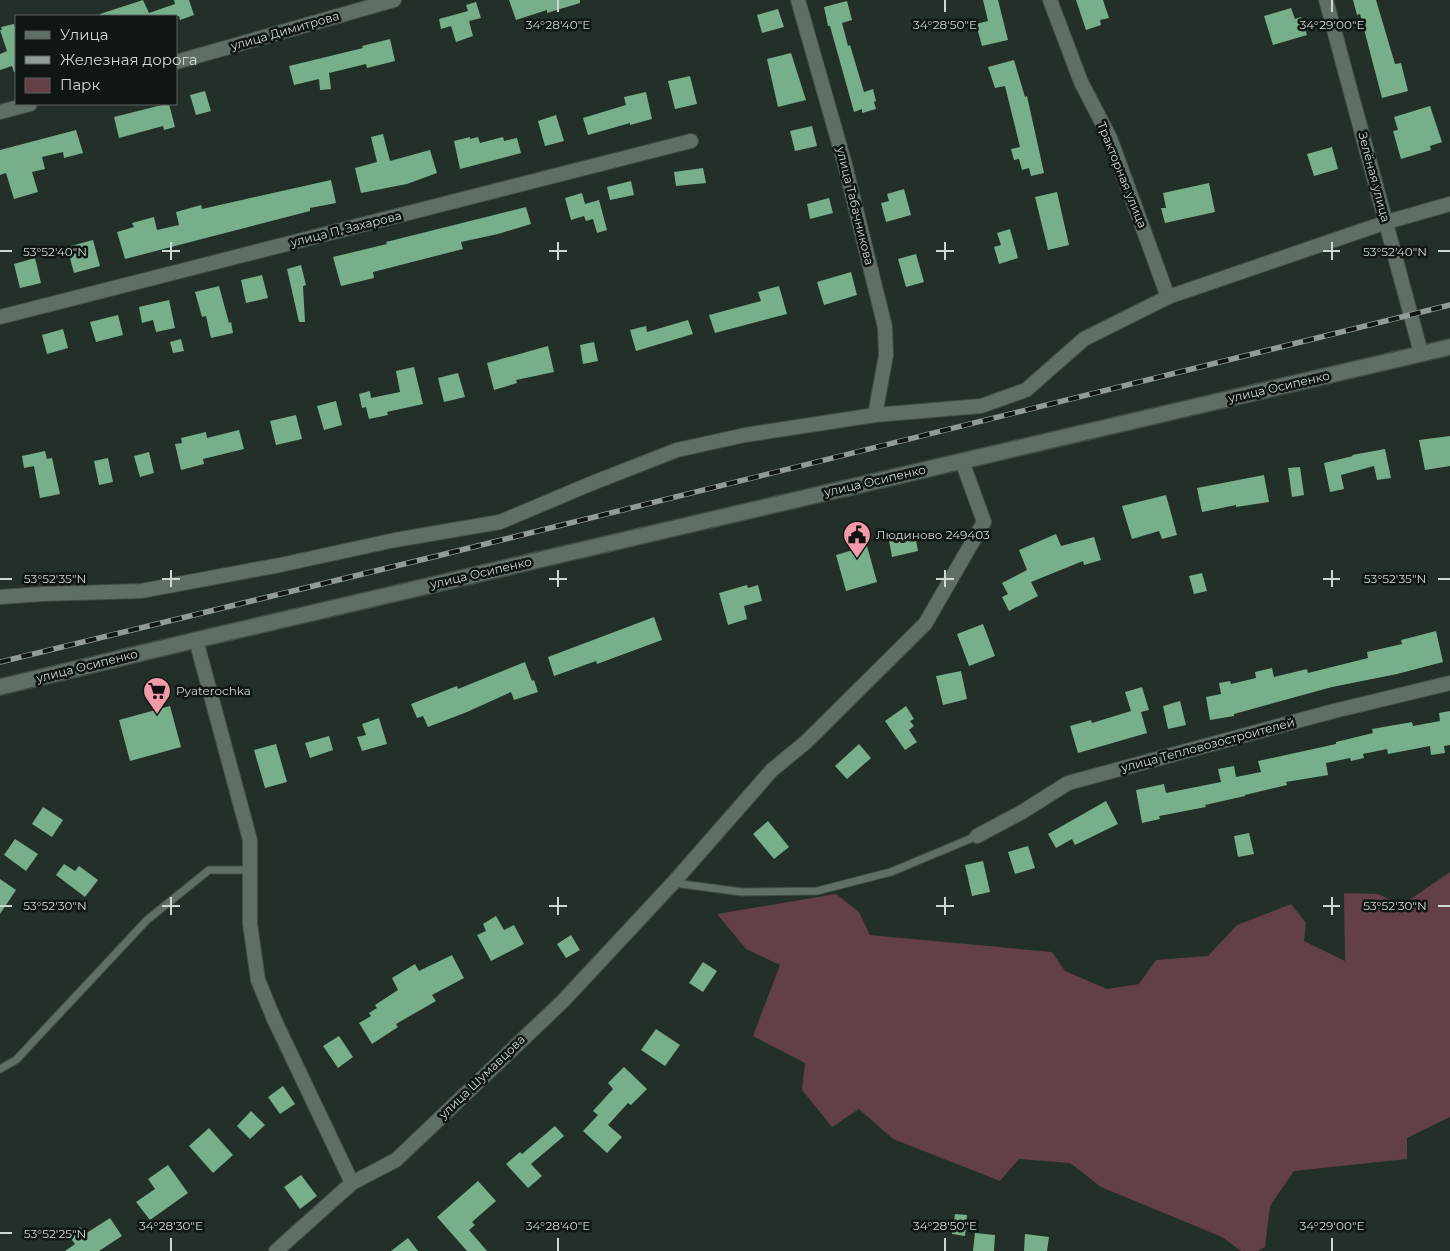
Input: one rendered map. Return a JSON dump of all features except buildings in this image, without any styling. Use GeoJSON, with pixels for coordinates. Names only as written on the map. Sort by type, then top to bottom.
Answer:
{"type":"FeatureCollection","features":[{"type":"Feature","properties":{"kind":"street","name":"улица Димитрова"},"geometry":{"type":"LineString","coordinates":[[178,61],[394,0]]}},
{"type":"Feature","properties":{"kind":"street","name":"улица Табачникова"},"geometry":{"type":"LineString","coordinates":[[798,0],[844,161],[885,327],[886,355],[875,414]]}},
{"type":"Feature","properties":{"kind":"street","name":"Тракторная улица"},"geometry":{"type":"LineString","coordinates":[[1050,0],[1080,82],[1110,138],[1168,297]]}},
{"type":"Feature","properties":{"kind":"street","name":"Зелёная улица"},"geometry":{"type":"LineString","coordinates":[[1326,0],[1421,354]]}},
{"type":"Feature","properties":{"kind":"street"},"geometry":{"type":"LineString","coordinates":[[0,112],[26,105]]}},
{"type":"Feature","properties":{"kind":"street","name":"улица П. Захарова"},"geometry":{"type":"LineString","coordinates":[[0,317],[691,141]]}},
{"type":"Feature","properties":{"kind":"street"},"geometry":{"type":"LineString","coordinates":[[0,597],[141,591],[280,565],[395,540],[500,522],[676,450],[744,435],[875,414],[981,406],[1026,390],[1084,339],[1168,297],[1387,222],[1450,204]]}},
{"type":"Feature","properties":{"kind":"street","name":"улица Осипенко"},"geometry":{"type":"LineString","coordinates":[[0,688],[196,640],[1450,347]]}},
{"type":"Feature","properties":{"kind":"street"},"geometry":{"type":"LineString","coordinates":[[673,883],[772,770],[806,742],[925,624],[984,522],[962,461]]}},
{"type":"Feature","properties":{"kind":"street"},"geometry":{"type":"LineString","coordinates":[[196,640],[250,840],[248,870],[250,924],[258,980],[274,1019],[352,1183]]}},
{"type":"Feature","properties":{"kind":"street","name":"улица Тепловозостроителей"},"geometry":{"type":"LineString","coordinates":[[977,836],[1022,812],[1068,783],[1334,711],[1450,683]]}},
{"type":"Feature","properties":{"kind":"street","name":"улица Шумавцова"},"geometry":{"type":"LineString","coordinates":[[276,1251],[352,1183],[396,1160],[563,1000],[673,883]]}},
{"type":"Feature","properties":{"kind":"lane"},"geometry":{"type":"LineString","coordinates":[[673,883],[742,892],[817,891],[891,872],[977,836]]}},
{"type":"Feature","properties":{"kind":"lane"},"geometry":{"type":"LineString","coordinates":[[0,1069],[16,1060],[148,920],[209,870],[248,870]]}},
{"type":"Feature","properties":{"kind":"green space"},"geometry":{"type":"Polygon","coordinates":[[[1450,872],[1450,1117],[1407,1138],[1407,1159],[1294,1171],[1270,1206],[1265,1247],[1258,1251],[1241,1251],[1222,1237],[1101,1187],[1070,1163],[1019,1159],[1000,1181],[893,1139],[859,1109],[832,1127],[802,1090],[805,1063],[753,1036],[780,965],[746,949],[717,914],[836,894],[859,912],[870,935],[1052,952],[1065,971],[1107,989],[1139,984],[1156,960],[1208,956],[1237,925],[1291,904],[1306,923],[1304,941],[1345,961],[1344,893],[1378,894],[1402,905],[1450,872]]]}},
{"type":"Feature","properties":{"kind":"railway"},"geometry":{"type":"LineString","coordinates":[[0,662],[441,555],[1450,305]]}},
{"type":"Feature","properties":{"kind":"place","name":"Людиново 249403"},"geometry":{"type":"Point","coordinates":[857,559]}},
{"type":"Feature","properties":{"kind":"place","name":"Pyaterochka"},"geometry":{"type":"Point","coordinates":[157,715]}}]}
